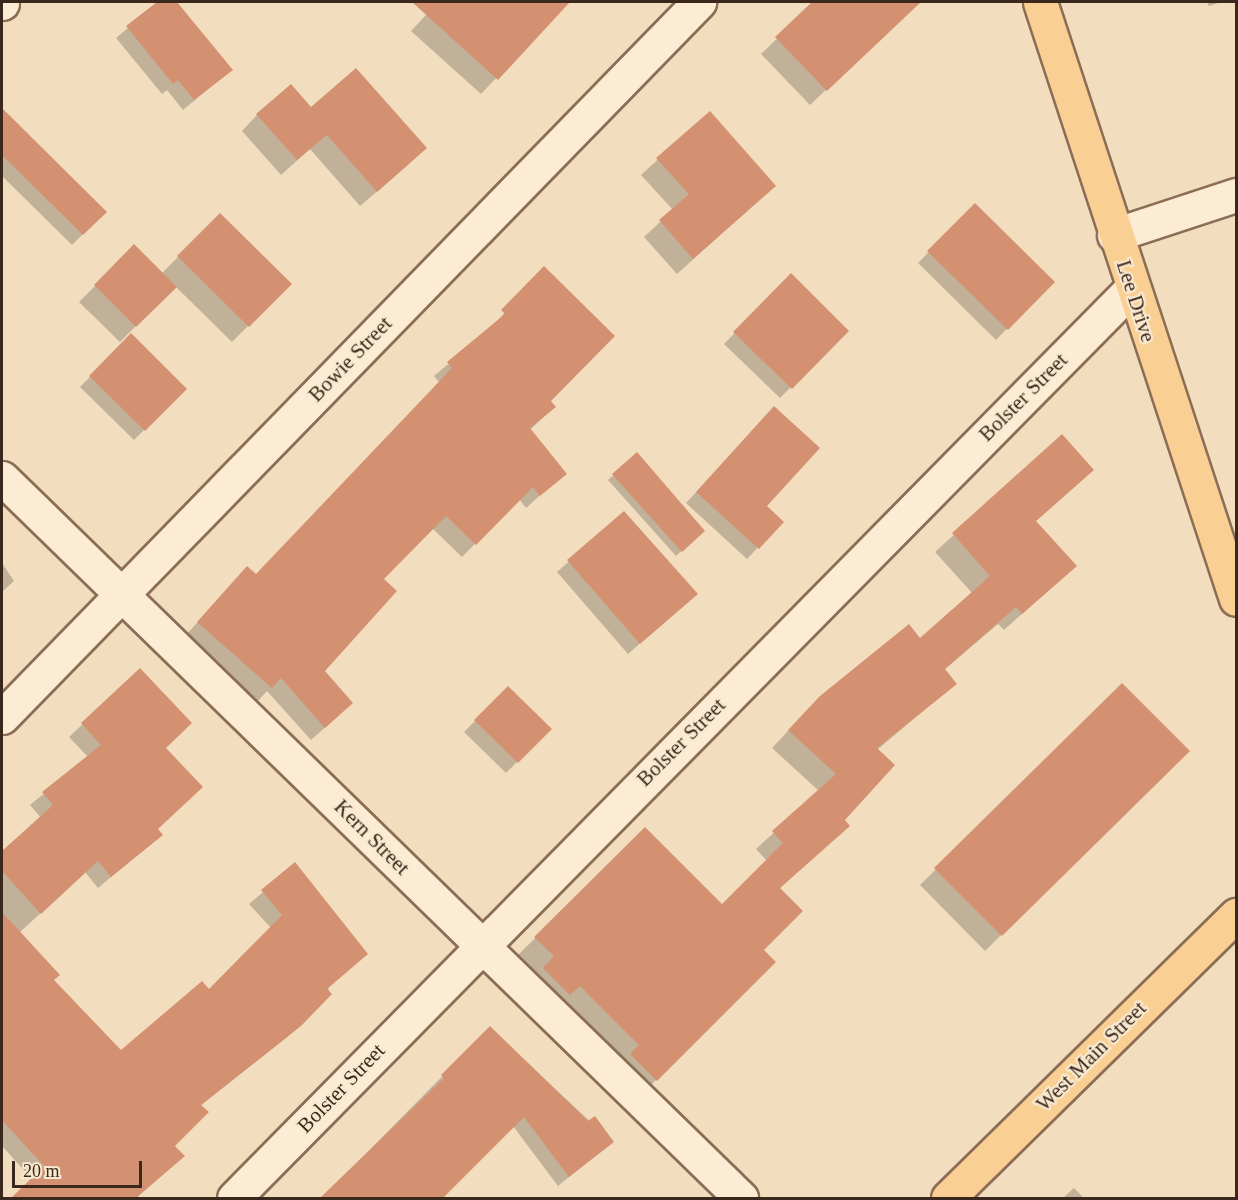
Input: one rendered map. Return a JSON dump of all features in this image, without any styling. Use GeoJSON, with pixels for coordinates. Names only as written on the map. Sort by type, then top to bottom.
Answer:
{"type":"FeatureCollection","features":[{"type":"Feature","properties":{"kind":"main road","name":"Lee Drive"},"geometry":{"type":"LineString","coordinates":[[1040,2],[1114,235],[1236,599]]}},
{"type":"Feature","properties":{"kind":"main road","name":"West Main Street"},"geometry":{"type":"LineString","coordinates":[[948,1198],[1236,915]]}},
{"type":"Feature","properties":{"kind":"street","name":"Bowie Street"},"geometry":{"type":"LineString","coordinates":[[2,717],[699,2]]}},
{"type":"Feature","properties":{"kind":"street"},"geometry":{"type":"LineString","coordinates":[[1114,235],[1236,195]]}},
{"type":"Feature","properties":{"kind":"street","name":"Bolster Street"},"geometry":{"type":"LineString","coordinates":[[234,1198],[481,944],[1132,288]]}},
{"type":"Feature","properties":{"kind":"street","name":"Kern Street"},"geometry":{"type":"LineString","coordinates":[[2,478],[741,1198]]}},
{"type":"Feature","properties":{"kind":"building"},"geometry":{"type":"Polygon","coordinates":[[[157,2],[177,2],[233,70],[194,100],[178,80],[173,84],[126,26],[157,2]]]}},
{"type":"Feature","properties":{"kind":"building"},"geometry":{"type":"Polygon","coordinates":[[[412,2],[570,2],[498,80],[412,2]]]}},
{"type":"Feature","properties":{"kind":"building"},"geometry":{"type":"Polygon","coordinates":[[[812,2],[921,2],[827,91],[775,37],[812,2]]]}},
{"type":"Feature","properties":{"kind":"building"},"geometry":{"type":"Polygon","coordinates":[[[356,68],[427,148],[377,192],[327,135],[297,160],[256,114],[291,84],[311,107],[356,68]]]}},
{"type":"Feature","properties":{"kind":"building"},"geometry":{"type":"Polygon","coordinates":[[[2,108],[107,212],[83,235],[2,155],[2,108]]]}},
{"type":"Feature","properties":{"kind":"building"},"geometry":{"type":"Polygon","coordinates":[[[710,111],[776,186],[693,259],[659,220],[689,194],[656,158],[710,111]]]}},
{"type":"Feature","properties":{"kind":"building"},"geometry":{"type":"Polygon","coordinates":[[[975,203],[1055,282],[1008,330],[927,251],[975,203]]]}},
{"type":"Feature","properties":{"kind":"building"},"geometry":{"type":"Polygon","coordinates":[[[220,213],[292,284],[249,327],[177,256],[220,213]]]}},
{"type":"Feature","properties":{"kind":"building"},"geometry":{"type":"Polygon","coordinates":[[[134,244],[177,287],[136,327],[94,285],[134,244]]]}},
{"type":"Feature","properties":{"kind":"building"},"geometry":{"type":"Polygon","coordinates":[[[544,266],[615,336],[551,401],[556,407],[530,428],[567,474],[540,496],[533,487],[476,545],[446,516],[384,579],[397,591],[325,671],[353,703],[325,728],[281,678],[272,688],[197,622],[247,566],[256,574],[452,368],[447,362],[505,314],[501,310],[544,266]]]}},
{"type":"Feature","properties":{"kind":"building"},"geometry":{"type":"Polygon","coordinates":[[[791,273],[849,331],[792,389],[733,332],[791,273]]]}},
{"type":"Feature","properties":{"kind":"building"},"geometry":{"type":"Polygon","coordinates":[[[131,333],[187,389],[145,431],[89,376],[131,333]]]}},
{"type":"Feature","properties":{"kind":"building"},"geometry":{"type":"Polygon","coordinates":[[[774,406],[820,448],[767,506],[784,522],[759,549],[696,492],[774,406]]]}},
{"type":"Feature","properties":{"kind":"building"},"geometry":{"type":"Polygon","coordinates":[[[1062,434],[1094,470],[1036,521],[1077,566],[1022,614],[1016,607],[945,669],[957,684],[877,748],[895,765],[845,820],[850,826],[780,888],[803,911],[764,950],[776,962],[657,1081],[630,1054],[639,1045],[580,986],[570,995],[543,968],[554,956],[534,937],[645,827],[722,904],[783,843],[772,831],[836,774],[788,730],[820,696],[909,624],[920,638],[990,576],[952,533],[1062,434]]]}},
{"type":"Feature","properties":{"kind":"building"},"geometry":{"type":"Polygon","coordinates":[[[637,452],[705,531],[682,552],[612,474],[637,452]]]}},
{"type":"Feature","properties":{"kind":"building"},"geometry":{"type":"Polygon","coordinates":[[[624,511],[698,594],[640,644],[567,560],[624,511]]]}},
{"type":"Feature","properties":{"kind":"building"},"geometry":{"type":"Polygon","coordinates":[[[140,668],[192,723],[166,748],[203,787],[158,829],[163,835],[111,877],[98,861],[41,914],[2,871],[2,851],[53,805],[42,792],[101,745],[81,723],[140,668]]]}},
{"type":"Feature","properties":{"kind":"building"},"geometry":{"type":"Polygon","coordinates":[[[1122,683],[1190,751],[1002,936],[934,868],[1122,683]]]}},
{"type":"Feature","properties":{"kind":"building"},"geometry":{"type":"Polygon","coordinates":[[[508,686],[552,729],[518,763],[474,720],[508,686]]]}},
{"type":"Feature","properties":{"kind":"building"},"geometry":{"type":"Polygon","coordinates":[[[295,862],[368,954],[327,989],[332,994],[301,1026],[201,1105],[209,1112],[175,1146],[185,1156],[136,1198],[11,1198],[44,1166],[2,1120],[2,912],[60,975],[54,980],[121,1050],[202,981],[209,989],[282,915],[261,890],[295,862]]]}},
{"type":"Feature","properties":{"kind":"building"},"geometry":{"type":"Polygon","coordinates":[[[490,1026],[588,1121],[595,1116],[614,1142],[569,1177],[524,1117],[443,1198],[320,1198],[444,1078],[441,1075],[490,1026]]]}}]}
